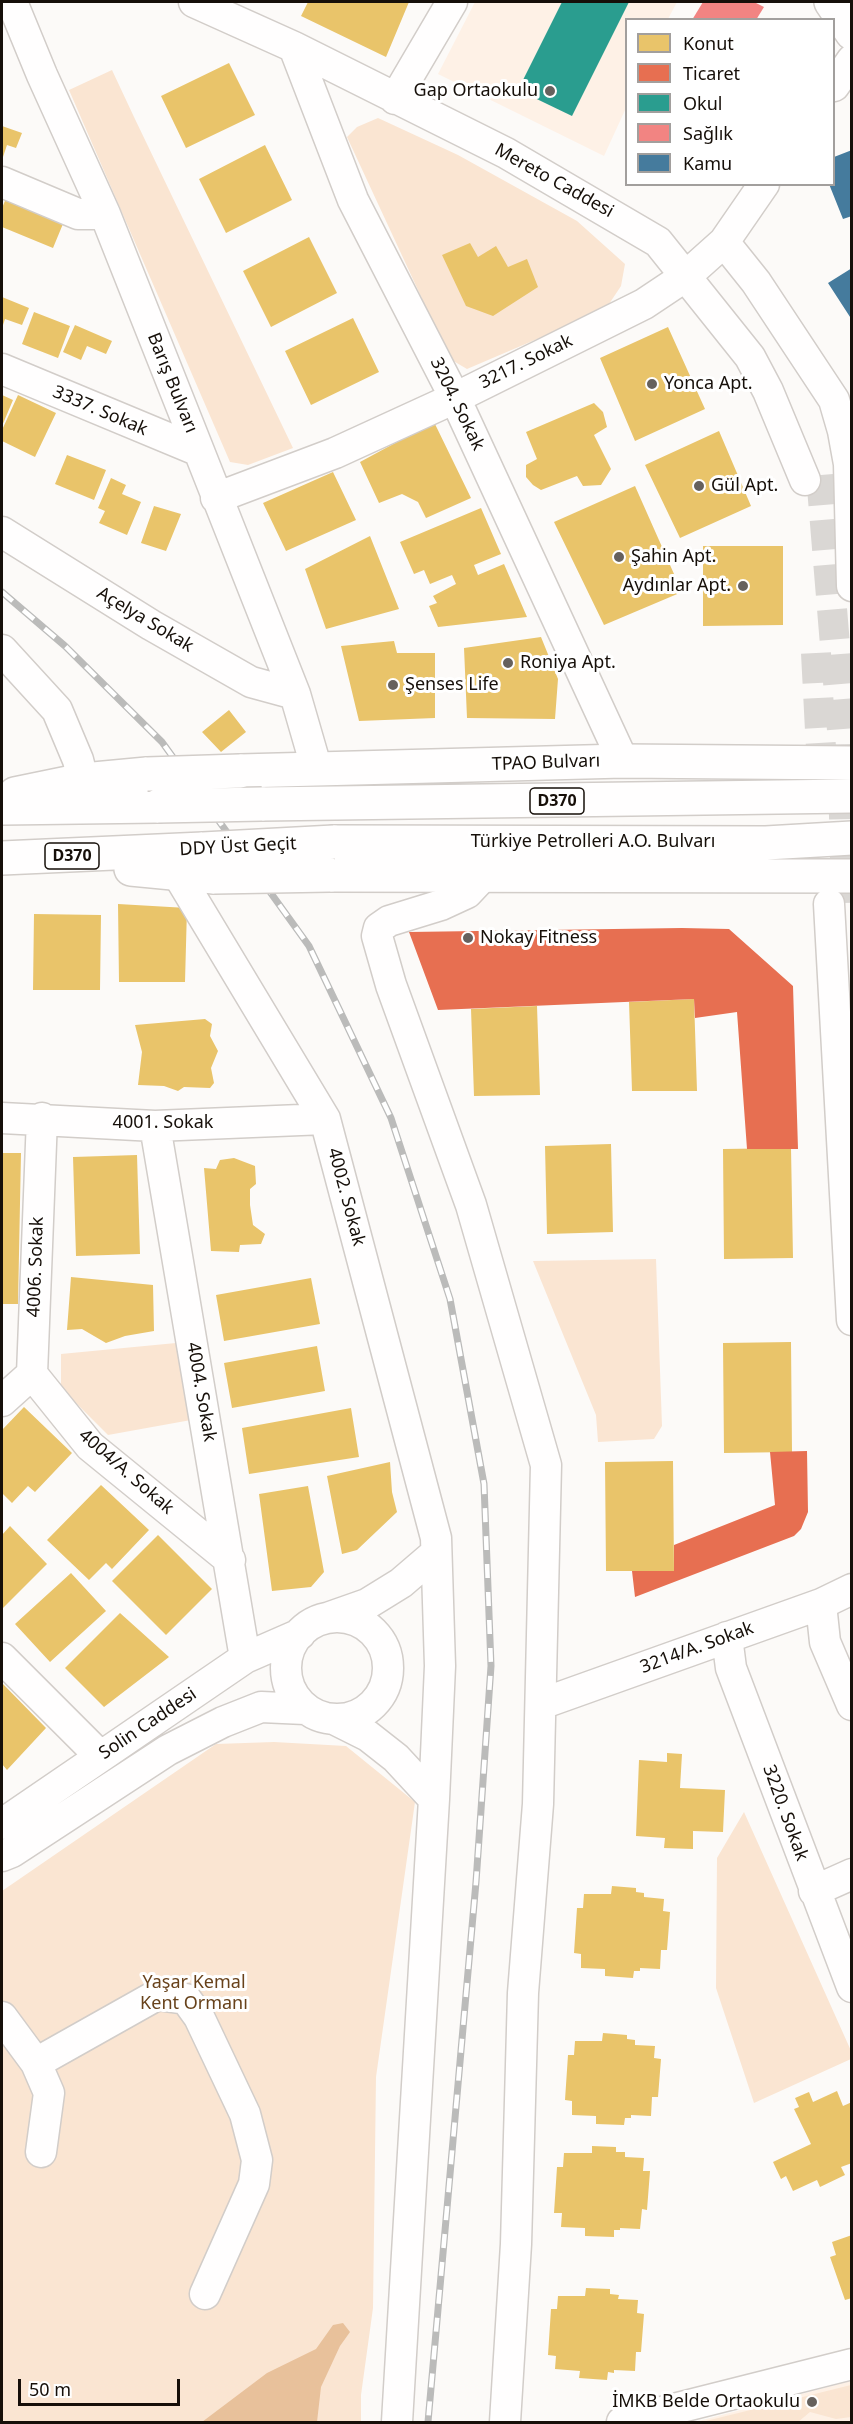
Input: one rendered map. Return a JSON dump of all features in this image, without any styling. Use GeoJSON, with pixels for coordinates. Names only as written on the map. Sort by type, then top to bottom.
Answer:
{"type":"FeatureCollection","features":[{"type":"Feature","properties":{"kind":"main road"},"geometry":{"type":"LineString","coordinates":[[831,2],[835,18]]}},
{"type":"Feature","properties":{"kind":"main road"},"geometry":{"type":"LineString","coordinates":[[835,20],[844,61]]}},
{"type":"Feature","properties":{"kind":"main road","name":"TPAO Bulvarı"},"geometry":{"type":"LineString","coordinates":[[83,780],[147,774],[623,761],[852,763]]}},
{"type":"Feature","properties":{"kind":"main road"},"geometry":{"type":"LineString","coordinates":[[2,796],[83,780]]}},
{"type":"Feature","properties":{"kind":"main road","name":"TPAO Bulvarı"},"geometry":{"type":"LineString","coordinates":[[2,808],[852,796]]}},
{"type":"Feature","properties":{"kind":"main road","name":"Türkiye Petrolleri A.O. Bulvarı"},"geometry":{"type":"LineString","coordinates":[[334,842],[766,843],[852,838]]}},
{"type":"Feature","properties":{"kind":"main road","name":"DDY Üst Geçit"},"geometry":{"type":"LineString","coordinates":[[15,859],[334,842]]}},
{"type":"Feature","properties":{"kind":"main road"},"geometry":{"type":"LineString","coordinates":[[15,859],[214,877],[483,876],[842,894]]}},
{"type":"Feature","properties":{"kind":"street","name":"Mereto Caddesi"},"geometry":{"type":"LineString","coordinates":[[194,2],[294,47],[506,153],[658,242],[693,271]]}},
{"type":"Feature","properties":{"kind":"street"},"geometry":{"type":"LineString","coordinates":[[395,99],[452,2]]}},
{"type":"Feature","properties":{"kind":"street","name":"Barış Bulvarı"},"geometry":{"type":"LineString","coordinates":[[10,5],[105,214],[216,498],[296,694],[317,770]]}},
{"type":"Feature","properties":{"kind":"street","name":"3204. Sokak"},"geometry":{"type":"LineString","coordinates":[[294,47],[353,200],[455,398],[623,761]]}},
{"type":"Feature","properties":{"kind":"street"},"geometry":{"type":"LineString","coordinates":[[2,182],[78,214],[105,214]]}},
{"type":"Feature","properties":{"kind":"street","name":"3217. Sokak"},"geometry":{"type":"LineString","coordinates":[[216,498],[335,453],[455,398],[644,304],[693,271],[724,242],[763,186]]}},
{"type":"Feature","properties":{"kind":"street"},"geometry":{"type":"LineString","coordinates":[[724,242],[843,396],[843,431],[849,464],[852,586]]}},
{"type":"Feature","properties":{"kind":"street"},"geometry":{"type":"LineString","coordinates":[[693,271],[774,365],[792,398],[813,477]]}},
{"type":"Feature","properties":{"kind":"street","name":"3337. Sokak"},"geometry":{"type":"LineString","coordinates":[[2,369],[199,451]]}},
{"type":"Feature","properties":{"kind":"street","name":"Açelya Sokak"},"geometry":{"type":"LineString","coordinates":[[2,532],[151,625],[241,676],[296,694]]}},
{"type":"Feature","properties":{"kind":"street"},"geometry":{"type":"LineString","coordinates":[[2,650],[57,710],[78,760],[83,780]]}},
{"type":"Feature","properties":{"kind":"street","name":"4002. Sokak"},"geometry":{"type":"LineString","coordinates":[[177,873],[325,1119],[425,1487],[436,1538],[440,1666],[397,2422]]}},
{"type":"Feature","properties":{"kind":"street"},"geometry":{"type":"LineString","coordinates":[[483,876],[467,893],[441,905],[388,921],[379,928],[377,936],[391,985],[471,1205],[546,1465],[538,1804],[523,1994],[516,2244],[505,2422]]}},
{"type":"Feature","properties":{"kind":"street"},"geometry":{"type":"LineString","coordinates":[[842,894],[852,1022]]}},
{"type":"Feature","properties":{"kind":"street"},"geometry":{"type":"LineString","coordinates":[[842,894],[852,1320]]}},
{"type":"Feature","properties":{"kind":"street","name":"4001. Sokak"},"geometry":{"type":"LineString","coordinates":[[2,1118],[42,1118],[155,1126],[325,1119]]}},
{"type":"Feature","properties":{"kind":"street","name":"4006. Sokak"},"geometry":{"type":"LineString","coordinates":[[32,1374],[42,1118]]}},
{"type":"Feature","properties":{"kind":"street","name":"4004. Sokak"},"geometry":{"type":"LineString","coordinates":[[155,1126],[245,1658]]}},
{"type":"Feature","properties":{"kind":"street"},"geometry":{"type":"LineString","coordinates":[[2,1401],[32,1374]]}},
{"type":"Feature","properties":{"kind":"street","name":"4004/A. Sokak"},"geometry":{"type":"LineString","coordinates":[[32,1374],[90,1446],[230,1560]]}},
{"type":"Feature","properties":{"kind":"street"},"geometry":{"type":"LineString","coordinates":[[434,1799],[396,1758],[368,1736],[336,1720],[320,1717],[305,1709],[294,1696],[287,1672],[290,1648],[300,1634],[313,1623],[367,1604],[401,1583],[436,1553]]}},
{"type":"Feature","properties":{"kind":"street","name":"3214/A. Sokak"},"geometry":{"type":"LineString","coordinates":[[541,1704],[821,1604],[852,1589]]}},
{"type":"Feature","properties":{"kind":"street"},"geometry":{"type":"LineString","coordinates":[[821,1604],[825,1642],[852,1705]]}},
{"type":"Feature","properties":{"kind":"street"},"geometry":{"type":"LineString","coordinates":[[329,1618],[354,1620],[376,1634],[385,1648],[389,1665],[387,1682],[380,1697],[368,1710],[353,1718],[336,1720]]}},
{"type":"Feature","properties":{"kind":"street","name":"Solin Caddesi"},"geometry":{"type":"LineString","coordinates":[[2,1824],[245,1658],[300,1634]]}},
{"type":"Feature","properties":{"kind":"street","name":"3220. Sokak"},"geometry":{"type":"LineString","coordinates":[[728,1637],[731,1668],[852,1987]]}},
{"type":"Feature","properties":{"kind":"street"},"geometry":{"type":"LineString","coordinates":[[2,1658],[100,1756]]}},
{"type":"Feature","properties":{"kind":"street","name":"Solin Caddesi"},"geometry":{"type":"LineString","coordinates":[[2,1856],[12,1852],[168,1749],[223,1722],[261,1707],[305,1709]]}},
{"type":"Feature","properties":{"kind":"street"},"geometry":{"type":"LineString","coordinates":[[814,1891],[852,1874]]}},
{"type":"Feature","properties":{"kind":"street"},"geometry":{"type":"LineString","coordinates":[[36,2063],[157,1995],[186,1999],[199,2017],[245,2114],[257,2160],[254,2184],[205,2294]]}},
{"type":"Feature","properties":{"kind":"street"},"geometry":{"type":"LineString","coordinates":[[2,2017],[36,2063],[49,2093],[41,2152]]}},
{"type":"Feature","properties":{"kind":"street"},"geometry":{"type":"LineString","coordinates":[[622,2422],[852,2364]]}},
{"type":"Feature","properties":{"kind":"shaded area","name":"Gap Ortaokulu"},"geometry":{"type":"Polygon","coordinates":[[[475,2],[677,2],[669,18],[625,18],[625,110],[604,156],[438,74],[475,2]]]}},
{"type":"Feature","properties":{"kind":"shaded area"},"geometry":{"type":"Polygon","coordinates":[[[343,2323],[350,2332],[340,2346],[321,2387],[317,2422],[202,2422],[267,2373],[316,2349],[333,2325],[343,2323]]]}},
{"type":"Feature","properties":{"kind":"shaded area","name":"İMKB Belde Ortaokulu"},"geometry":{"type":"Polygon","coordinates":[[[851,2381],[851,2422],[695,2422],[851,2381]]]}},
{"type":"Feature","properties":{"kind":"green space"},"geometry":{"type":"Polygon","coordinates":[[[112,70],[293,448],[248,465],[230,462],[69,90],[112,70]]]}},
{"type":"Feature","properties":{"kind":"green space"},"geometry":{"type":"Polygon","coordinates":[[[378,118],[458,155],[577,221],[625,264],[621,286],[605,310],[467,369],[450,359],[347,137],[357,127],[378,118]]]}},
{"type":"Feature","properties":{"kind":"green space"},"geometry":{"type":"Polygon","coordinates":[[[656,1259],[662,1426],[654,1439],[598,1442],[596,1415],[533,1261],[656,1259]]]}},
{"type":"Feature","properties":{"kind":"green space"},"geometry":{"type":"Polygon","coordinates":[[[176,1343],[191,1420],[108,1435],[61,1388],[61,1354],[176,1343]]]}},
{"type":"Feature","properties":{"kind":"green space","name":"Yaşar Kemal Kent Ormanı"},"geometry":{"type":"Polygon","coordinates":[[[274,1742],[346,1746],[415,1802],[376,2077],[373,2308],[361,2395],[361,2422],[2,2422],[2,1891],[216,1744],[274,1742]]]}},
{"type":"Feature","properties":{"kind":"green space"},"geometry":{"type":"Polygon","coordinates":[[[744,1812],[852,2053],[851,2059],[754,2103],[716,1988],[717,1858],[744,1812]]]}},
{"type":"Feature","properties":{"kind":"green space","name":"İMKB Belde Ortaokulu"},"geometry":{"type":"Polygon","coordinates":[[[851,2385],[851,2417],[836,2419],[810,2412],[798,2422],[702,2422],[851,2385]]]}},
{"type":"Feature","properties":{"kind":"building: Konut"},"geometry":{"type":"Polygon","coordinates":[[[308,2],[409,2],[386,57],[301,16],[308,2]]]}},
{"type":"Feature","properties":{"kind":"building: Konut"},"geometry":{"type":"Polygon","coordinates":[[[229,63],[255,115],[186,148],[161,96],[229,63]]]}},
{"type":"Feature","properties":{"kind":"building: Konut"},"geometry":{"type":"Polygon","coordinates":[[[2,126],[22,133],[16,148],[7,145],[2,160],[2,126]]]}},
{"type":"Feature","properties":{"kind":"building: Konut"},"geometry":{"type":"Polygon","coordinates":[[[265,145],[292,200],[226,233],[199,179],[265,145]]]}},
{"type":"Feature","properties":{"kind":"building: Konut"},"geometry":{"type":"Polygon","coordinates":[[[7,196],[65,219],[53,248],[2,227],[2,208],[7,196]]]}},
{"type":"Feature","properties":{"kind":"building: Konut"},"geometry":{"type":"Polygon","coordinates":[[[309,237],[337,293],[271,327],[243,271],[309,237]]]}},
{"type":"Feature","properties":{"kind":"building: Konut"},"geometry":{"type":"Polygon","coordinates":[[[470,243],[478,257],[496,246],[508,267],[527,259],[538,287],[493,316],[466,306],[442,255],[470,243]]]}},
{"type":"Feature","properties":{"kind":"building: Konut"},"geometry":{"type":"Polygon","coordinates":[[[2,297],[29,308],[22,325],[5,319],[2,328],[2,297]]]}},
{"type":"Feature","properties":{"kind":"building: Konut"},"geometry":{"type":"Polygon","coordinates":[[[34,312],[70,326],[58,358],[22,344],[34,312]]]}},
{"type":"Feature","properties":{"kind":"building: Konut"},"geometry":{"type":"Polygon","coordinates":[[[353,318],[379,372],[311,405],[285,351],[353,318]]]}},
{"type":"Feature","properties":{"kind":"building: Konut"},"geometry":{"type":"Polygon","coordinates":[[[75,325],[112,341],[106,354],[87,346],[81,360],[63,352],[75,325]]]}},
{"type":"Feature","properties":{"kind":"building: Konut","name":"Yonca Apt."},"geometry":{"type":"Polygon","coordinates":[[[668,327],[705,409],[635,441],[600,358],[668,327]]]}},
{"type":"Feature","properties":{"kind":"building: Konut"},"geometry":{"type":"Polygon","coordinates":[[[2,395],[13,400],[2,426],[2,395]]]}},
{"type":"Feature","properties":{"kind":"building: Konut"},"geometry":{"type":"Polygon","coordinates":[[[18,395],[56,413],[35,457],[2,441],[2,430],[18,395]]]}},
{"type":"Feature","properties":{"kind":"building: Konut"},"geometry":{"type":"Polygon","coordinates":[[[594,403],[603,412],[607,427],[594,435],[611,469],[601,485],[583,486],[577,476],[541,490],[533,485],[526,477],[526,465],[537,459],[526,432],[594,403]]]}},
{"type":"Feature","properties":{"kind":"building: Konut"},"geometry":{"type":"Polygon","coordinates":[[[434,422],[471,498],[426,518],[418,502],[402,494],[379,503],[360,462],[434,422]]]}},
{"type":"Feature","properties":{"kind":"building: Konut","name":"Gül Apt."},"geometry":{"type":"Polygon","coordinates":[[[719,431],[751,506],[680,538],[645,465],[719,431]]]}},
{"type":"Feature","properties":{"kind":"building: Konut"},"geometry":{"type":"Polygon","coordinates":[[[67,455],[106,470],[94,500],[55,484],[67,455]]]}},
{"type":"Feature","properties":{"kind":"building: Konut"},"geometry":{"type":"Polygon","coordinates":[[[333,472],[356,520],[286,551],[263,503],[333,472]]]}},
{"type":"Feature","properties":{"kind":"building: Konut"},"geometry":{"type":"Polygon","coordinates":[[[111,478],[126,485],[122,494],[141,502],[127,535],[99,523],[105,511],[98,508],[111,478]]]}},
{"type":"Feature","properties":{"kind":"building: Konut","name":"Şahin Apt."},"geometry":{"type":"Polygon","coordinates":[[[635,486],[682,592],[604,625],[554,522],[635,486]]]}},
{"type":"Feature","properties":{"kind":"building: Konut"},"geometry":{"type":"Polygon","coordinates":[[[154,506],[181,514],[166,551],[141,543],[154,506]]]}},
{"type":"Feature","properties":{"kind":"building: Konut"},"geometry":{"type":"Polygon","coordinates":[[[481,508],[501,554],[474,565],[478,575],[504,564],[527,617],[438,627],[429,606],[437,603],[433,596],[456,584],[452,575],[430,584],[424,570],[414,574],[400,542],[481,508]]]}},
{"type":"Feature","properties":{"kind":"building: Konut"},"geometry":{"type":"Polygon","coordinates":[[[370,536],[399,609],[326,629],[305,569],[370,536]]]}},
{"type":"Feature","properties":{"kind":"building: Konut","name":"Aydınlar Apt."},"geometry":{"type":"Polygon","coordinates":[[[703,546],[783,546],[783,625],[703,626],[703,546]]]}},
{"type":"Feature","properties":{"kind":"building: Konut","name":"Roniya Apt."},"geometry":{"type":"Polygon","coordinates":[[[541,637],[558,679],[555,719],[467,718],[464,648],[541,637]]]}},
{"type":"Feature","properties":{"kind":"building: Konut","name":"Şenses Life"},"geometry":{"type":"Polygon","coordinates":[[[394,641],[397,653],[435,653],[435,718],[359,721],[341,646],[394,641]]]}},
{"type":"Feature","properties":{"kind":"building: Konut"},"geometry":{"type":"Polygon","coordinates":[[[229,710],[246,732],[221,752],[202,732],[229,710]]]}},
{"type":"Feature","properties":{"kind":"building: Konut"},"geometry":{"type":"Polygon","coordinates":[[[118,904],[187,908],[185,982],[119,982],[118,904]]]}},
{"type":"Feature","properties":{"kind":"building: Konut"},"geometry":{"type":"Polygon","coordinates":[[[34,914],[101,915],[100,990],[33,990],[34,914]]]}},
{"type":"Feature","properties":{"kind":"building: Konut"},"geometry":{"type":"Polygon","coordinates":[[[694,999],[697,1091],[632,1091],[629,1002],[694,999]]]}},
{"type":"Feature","properties":{"kind":"building: Konut"},"geometry":{"type":"Polygon","coordinates":[[[537,1006],[540,1095],[474,1096],[471,1009],[537,1006]]]}},
{"type":"Feature","properties":{"kind":"building: Konut"},"geometry":{"type":"Polygon","coordinates":[[[205,1019],[212,1024],[210,1036],[218,1051],[211,1068],[214,1083],[210,1088],[184,1087],[178,1091],[164,1086],[138,1085],[142,1052],[135,1025],[205,1019]]]}},
{"type":"Feature","properties":{"kind":"building: Konut"},"geometry":{"type":"Polygon","coordinates":[[[611,1144],[613,1232],[547,1234],[545,1146],[611,1144]]]}},
{"type":"Feature","properties":{"kind":"building: Konut"},"geometry":{"type":"Polygon","coordinates":[[[791,1148],[793,1258],[724,1259],[723,1149],[791,1148]]]}},
{"type":"Feature","properties":{"kind":"building: Konut"},"geometry":{"type":"Polygon","coordinates":[[[2,1153],[21,1153],[18,1304],[2,1304],[2,1153]]]}},
{"type":"Feature","properties":{"kind":"building: Konut"},"geometry":{"type":"Polygon","coordinates":[[[137,1155],[140,1254],[76,1256],[73,1157],[137,1155]]]}},
{"type":"Feature","properties":{"kind":"building: Konut"},"geometry":{"type":"Polygon","coordinates":[[[234,1158],[255,1166],[256,1184],[250,1189],[250,1205],[253,1225],[265,1234],[261,1244],[240,1245],[239,1252],[211,1251],[204,1168],[216,1169],[220,1160],[234,1158]]]}},
{"type":"Feature","properties":{"kind":"building: Konut"},"geometry":{"type":"Polygon","coordinates":[[[71,1277],[153,1285],[154,1331],[125,1336],[106,1343],[82,1329],[67,1330],[71,1277]]]}},
{"type":"Feature","properties":{"kind":"building: Konut"},"geometry":{"type":"Polygon","coordinates":[[[311,1278],[320,1324],[224,1341],[216,1295],[311,1278]]]}},
{"type":"Feature","properties":{"kind":"building: Konut"},"geometry":{"type":"Polygon","coordinates":[[[791,1342],[792,1452],[724,1453],[723,1343],[791,1342]]]}},
{"type":"Feature","properties":{"kind":"building: Konut"},"geometry":{"type":"Polygon","coordinates":[[[317,1346],[325,1391],[232,1408],[224,1363],[317,1346]]]}},
{"type":"Feature","properties":{"kind":"building: Konut"},"geometry":{"type":"Polygon","coordinates":[[[24,1407],[72,1453],[35,1492],[28,1486],[12,1503],[2,1493],[2,1430],[24,1407]]]}},
{"type":"Feature","properties":{"kind":"building: Konut"},"geometry":{"type":"Polygon","coordinates":[[[351,1408],[359,1457],[249,1474],[242,1428],[351,1408]]]}},
{"type":"Feature","properties":{"kind":"building: Konut"},"geometry":{"type":"Polygon","coordinates":[[[673,1461],[674,1571],[606,1571],[605,1462],[673,1461]]]}},
{"type":"Feature","properties":{"kind":"building: Konut"},"geometry":{"type":"Polygon","coordinates":[[[390,1462],[392,1492],[397,1512],[357,1550],[342,1554],[327,1476],[390,1462]]]}},
{"type":"Feature","properties":{"kind":"building: Konut"},"geometry":{"type":"Polygon","coordinates":[[[101,1485],[149,1530],[112,1569],[106,1563],[89,1580],[47,1540],[101,1485]]]}},
{"type":"Feature","properties":{"kind":"building: Konut"},"geometry":{"type":"Polygon","coordinates":[[[308,1486],[324,1572],[311,1587],[272,1591],[259,1494],[308,1486]]]}},
{"type":"Feature","properties":{"kind":"building: Konut"},"geometry":{"type":"Polygon","coordinates":[[[10,1526],[47,1564],[2,1609],[2,1535],[10,1526]]]}},
{"type":"Feature","properties":{"kind":"building: Konut"},"geometry":{"type":"Polygon","coordinates":[[[158,1535],[212,1589],[166,1635],[112,1581],[158,1535]]]}},
{"type":"Feature","properties":{"kind":"building: Konut"},"geometry":{"type":"Polygon","coordinates":[[[71,1573],[106,1611],[50,1662],[15,1624],[71,1573]]]}},
{"type":"Feature","properties":{"kind":"building: Konut"},"geometry":{"type":"Polygon","coordinates":[[[120,1613],[169,1657],[104,1707],[65,1668],[120,1613]]]}},
{"type":"Feature","properties":{"kind":"building: Konut"},"geometry":{"type":"Polygon","coordinates":[[[2,1683],[46,1728],[7,1770],[2,1764],[2,1683]]]}},
{"type":"Feature","properties":{"kind":"building: Konut"},"geometry":{"type":"Polygon","coordinates":[[[667,1753],[682,1754],[680,1788],[725,1790],[723,1832],[693,1831],[693,1849],[664,1848],[665,1838],[636,1836],[639,1760],[667,1762],[667,1753]]]}},
{"type":"Feature","properties":{"kind":"building: Konut"},"geometry":{"type":"Polygon","coordinates":[[[612,1886],[636,1888],[636,1892],[644,1893],[644,1897],[664,1899],[663,1911],[670,1912],[667,1950],[661,1950],[660,1969],[640,1968],[640,1971],[634,1971],[633,1978],[605,1976],[605,1969],[581,1968],[581,1954],[574,1953],[577,1908],[583,1908],[584,1894],[611,1894],[612,1886]]]}},
{"type":"Feature","properties":{"kind":"building: Konut"},"geometry":{"type":"Polygon","coordinates":[[[603,2033],[627,2035],[627,2039],[635,2040],[635,2045],[655,2046],[654,2058],[661,2059],[658,2097],[652,2097],[651,2116],[631,2115],[631,2118],[625,2118],[624,2125],[596,2124],[596,2116],[572,2115],[572,2101],[565,2100],[568,2055],[574,2055],[575,2041],[602,2041],[603,2033]]]}},
{"type":"Feature","properties":{"kind":"building: Konut"},"geometry":{"type":"Polygon","coordinates":[[[837,2091],[843,2106],[852,2102],[852,2163],[841,2167],[845,2175],[820,2187],[817,2180],[793,2191],[786,2176],[781,2179],[773,2162],[811,2144],[794,2109],[799,2107],[795,2098],[809,2092],[813,2102],[837,2091]]]}},
{"type":"Feature","properties":{"kind":"building: Konut"},"geometry":{"type":"Polygon","coordinates":[[[592,2146],[616,2147],[616,2152],[625,2152],[625,2157],[644,2158],[643,2171],[650,2171],[647,2210],[642,2209],[640,2229],[620,2228],[620,2230],[614,2230],[614,2237],[585,2236],[585,2228],[561,2227],[562,2213],[554,2213],[557,2167],[563,2167],[564,2153],[592,2153],[592,2146]]]}},
{"type":"Feature","properties":{"kind":"building: Konut"},"geometry":{"type":"Polygon","coordinates":[[[852,2235],[852,2298],[845,2300],[830,2257],[836,2255],[832,2242],[852,2235]]]}},
{"type":"Feature","properties":{"kind":"building: Konut"},"geometry":{"type":"Polygon","coordinates":[[[586,2288],[610,2289],[610,2294],[619,2295],[618,2299],[638,2300],[637,2313],[644,2314],[641,2352],[636,2352],[635,2371],[614,2370],[614,2373],[608,2372],[607,2380],[579,2378],[580,2371],[555,2369],[556,2356],[548,2355],[551,2309],[557,2309],[558,2296],[585,2296],[586,2288]]]}},
{"type":"Feature","properties":{"kind":"building: Ticaret"},"geometry":{"type":"Polygon","coordinates":[[[729,929],[793,986],[798,1149],[747,1149],[737,1012],[695,1018],[694,999],[438,1010],[409,932],[729,929]]]}},
{"type":"Feature","properties":{"kind":"building: Ticaret"},"geometry":{"type":"Polygon","coordinates":[[[807,1451],[808,1512],[801,1529],[794,1536],[635,1597],[632,1571],[674,1571],[674,1545],[775,1505],[770,1452],[807,1451]]]}},
{"type":"Feature","properties":{"kind":"building: Okul"},"geometry":{"type":"Polygon","coordinates":[[[562,2],[629,2],[572,116],[518,90],[562,2]]]}},
{"type":"Feature","properties":{"kind":"building: Sağlık"},"geometry":{"type":"Polygon","coordinates":[[[703,2],[754,2],[764,7],[757,18],[693,18],[703,2]]]}},
{"type":"Feature","properties":{"kind":"building: Kamu"},"geometry":{"type":"Polygon","coordinates":[[[852,150],[852,216],[843,219],[830,186],[835,186],[835,157],[852,150]]]}},
{"type":"Feature","properties":{"kind":"building: Kamu"},"geometry":{"type":"Polygon","coordinates":[[[852,268],[852,320],[828,283],[852,268]]]}},
{"type":"Feature","properties":{"kind":"tunnel"},"geometry":{"type":"LineString","coordinates":[[821,475],[842,730],[846,903]]}},
{"type":"Feature","properties":{"kind":"tunnel"},"geometry":{"type":"LineString","coordinates":[[816,653],[823,788]]}},
{"type":"Feature","properties":{"kind":"railway"},"geometry":{"type":"LineString","coordinates":[[2,592],[65,646],[162,742],[309,946],[391,1118],[450,1299],[484,1484],[491,1666],[476,1882],[428,2422]]}},
{"type":"Feature","properties":{"kind":"place","name":"Gap Ortaokulu"},"geometry":{"type":"Point","coordinates":[550,91]}},
{"type":"Feature","properties":{"kind":"place","name":"Yonca Apt."},"geometry":{"type":"Point","coordinates":[652,384]}},
{"type":"Feature","properties":{"kind":"place","name":"Gül Apt."},"geometry":{"type":"Point","coordinates":[699,486]}},
{"type":"Feature","properties":{"kind":"place","name":"Şahin Apt."},"geometry":{"type":"Point","coordinates":[619,557]}},
{"type":"Feature","properties":{"kind":"place","name":"Aydınlar Apt."},"geometry":{"type":"Point","coordinates":[743,586]}},
{"type":"Feature","properties":{"kind":"place","name":"Roniya Apt."},"geometry":{"type":"Point","coordinates":[508,663]}},
{"type":"Feature","properties":{"kind":"place","name":"Şenses Life"},"geometry":{"type":"Point","coordinates":[393,685]}},
{"type":"Feature","properties":{"kind":"place","name":"Nokay Fitness"},"geometry":{"type":"Point","coordinates":[468,938]}},
{"type":"Feature","properties":{"kind":"place","name":"İMKB Belde Ortaokulu"},"geometry":{"type":"Point","coordinates":[812,2402]}}]}
